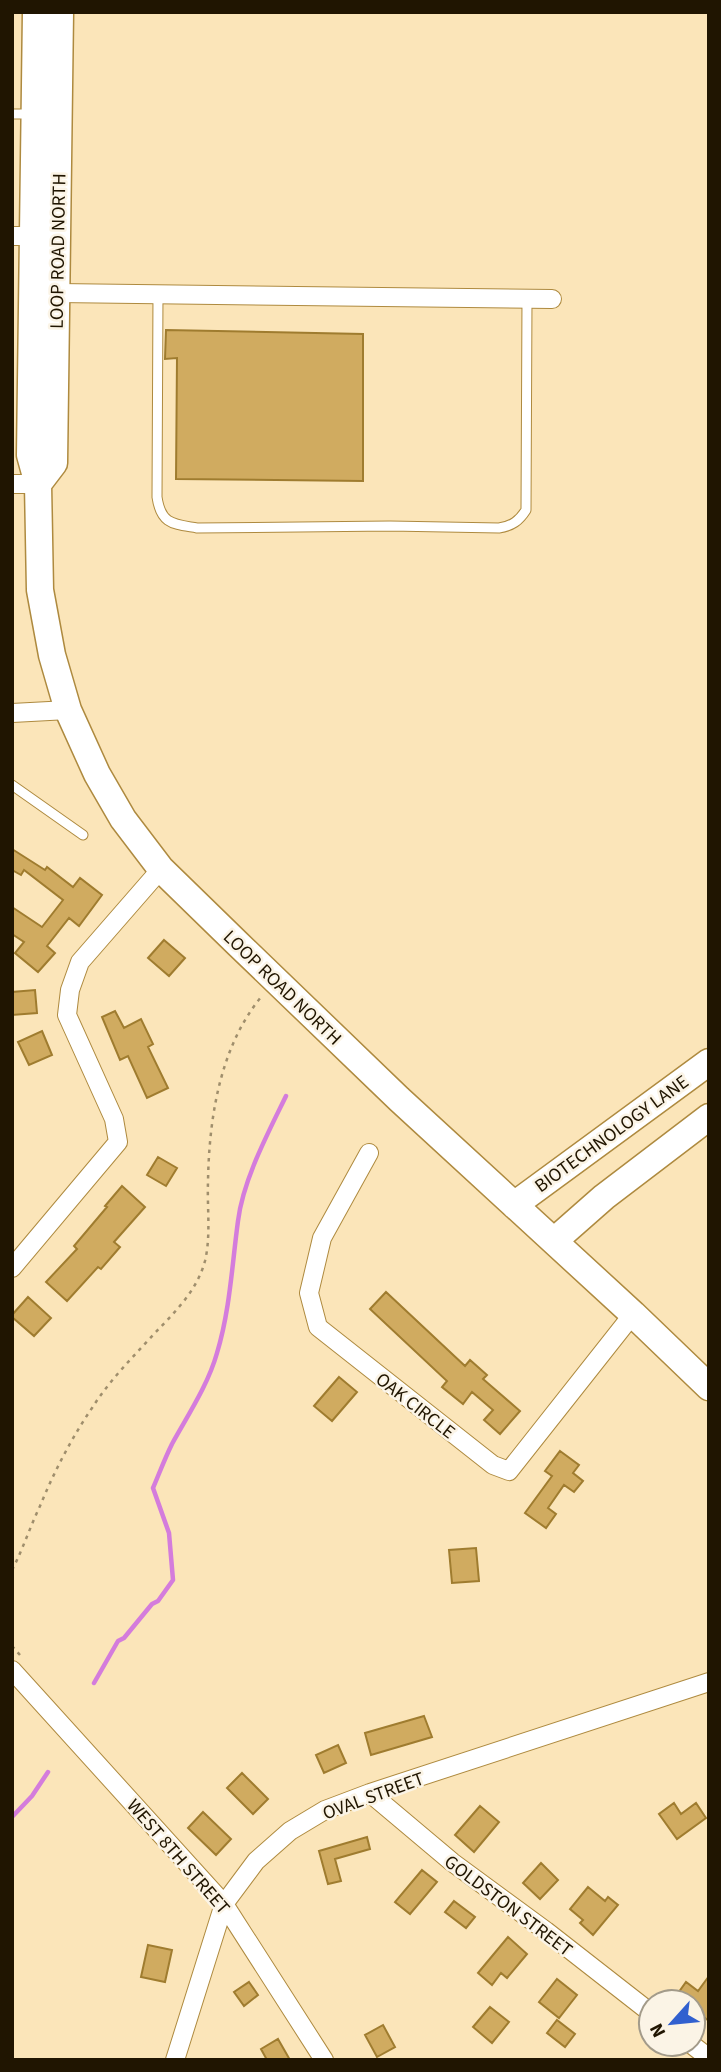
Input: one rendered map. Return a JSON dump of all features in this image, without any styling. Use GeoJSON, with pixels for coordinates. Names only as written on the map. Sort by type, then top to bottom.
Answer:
{"type":"FeatureCollection","features":[{"type":"Feature","properties":{"kind":"main road","name":"LOOP ROAD NORTH"},"geometry":{"type":"LineString","coordinates":[[36,12],[23,114],[22,236],[30,455],[25,484],[52,655],[68,710],[97,774],[123,819],[161,869],[399,1099],[709,1387]]}},
{"type":"Feature","properties":{"kind":"main road","name":"LOOP ROAD NORTH"},"geometry":{"type":"LineString","coordinates":[[25,484],[54,463],[60,12]]}},
{"type":"Feature","properties":{"kind":"main road","name":"BIOTECHNOLOGY LANE"},"geometry":{"type":"LineString","coordinates":[[514,1205],[709,1062]]}},
{"type":"Feature","properties":{"kind":"main road"},"geometry":{"type":"LineString","coordinates":[[554,1241],[604,1197],[709,1117]]}},
{"type":"Feature","properties":{"kind":"street"},"geometry":{"type":"LineString","coordinates":[[57,293],[552,299]]}},
{"type":"Feature","properties":{"kind":"street"},"geometry":{"type":"LineString","coordinates":[[12,713],[68,710]]}},
{"type":"Feature","properties":{"kind":"street"},"geometry":{"type":"LineString","coordinates":[[12,1268],[118,1142],[114,1119],[67,1015],[70,990],[80,962],[161,869]]}},
{"type":"Feature","properties":{"kind":"street","name":"OAK CIRCLE"},"geometry":{"type":"LineString","coordinates":[[369,1153],[322,1238],[309,1293],[318,1327],[493,1465],[509,1471],[633,1314]]}},
{"type":"Feature","properties":{"kind":"street","name":"WEST 8TH STREET"},"geometry":{"type":"LineString","coordinates":[[12,1670],[225,1904],[324,2060]]}},
{"type":"Feature","properties":{"kind":"street","name":"OVAL STREET"},"geometry":{"type":"LineString","coordinates":[[175,2060],[225,1904],[256,1861],[290,1830],[325,1810],[370,1793],[709,1682]]}},
{"type":"Feature","properties":{"kind":"street","name":"GOLDSTON STREET"},"geometry":{"type":"LineString","coordinates":[[370,1793],[452,1863],[546,1931],[637,2002]]}},
{"type":"Feature","properties":{"kind":"lane"},"geometry":{"type":"LineString","coordinates":[[158,294],[159,509],[168,521],[197,528],[499,528],[513,524],[526,510],[527,299]]}},
{"type":"Feature","properties":{"kind":"lane"},"geometry":{"type":"LineString","coordinates":[[12,785],[83,835]]}},
{"type":"Feature","properties":{"kind":"path"},"geometry":{"type":"LineString","coordinates":[[12,1570],[62,1457],[83,1422],[110,1382],[183,1303],[204,1266],[207,1249],[211,1131],[217,1096],[236,1034],[246,1016],[275,980]]}},
{"type":"Feature","properties":{"kind":"building"},"geometry":{"type":"Polygon","coordinates":[[[166,330],[363,334],[363,481],[176,479],[177,358],[165,359],[166,330]]]}},
{"type":"Feature","properties":{"kind":"building"},"geometry":{"type":"Polygon","coordinates":[[[12,849],[45,870],[47,867],[73,887],[80,878],[102,895],[79,926],[69,918],[47,946],[55,953],[38,972],[15,953],[24,942],[12,934],[12,907],[42,927],[63,900],[24,870],[21,875],[12,870],[12,849]]]}},
{"type":"Feature","properties":{"kind":"building"},"geometry":{"type":"Polygon","coordinates":[[[164,940],[185,958],[169,976],[148,958],[164,940]]]}},
{"type":"Feature","properties":{"kind":"building"},"geometry":{"type":"Polygon","coordinates":[[[35,990],[37,1013],[12,1015],[12,992],[35,990]]]}},
{"type":"Feature","properties":{"kind":"building"},"geometry":{"type":"Polygon","coordinates":[[[115,1011],[124,1028],[141,1019],[153,1044],[148,1047],[168,1088],[147,1098],[128,1056],[120,1060],[102,1017],[115,1011]]]}},
{"type":"Feature","properties":{"kind":"building"},"geometry":{"type":"Polygon","coordinates":[[[42,1031],[52,1055],[29,1065],[18,1042],[42,1031]]]}},
{"type":"Feature","properties":{"kind":"building"},"geometry":{"type":"Polygon","coordinates":[[[158,1157],[177,1168],[166,1186],[147,1175],[158,1157]]]}},
{"type":"Feature","properties":{"kind":"building"},"geometry":{"type":"Polygon","coordinates":[[[122,1186],[145,1207],[114,1242],[120,1247],[67,1301],[46,1282],[77,1249],[74,1246],[122,1186]]]}},
{"type":"Feature","properties":{"kind":"building"},"geometry":{"type":"Polygon","coordinates":[[[386,1292],[465,1366],[470,1360],[487,1375],[483,1379],[520,1411],[500,1434],[484,1420],[493,1410],[472,1392],[463,1404],[442,1387],[447,1381],[370,1309],[386,1292]]]}},
{"type":"Feature","properties":{"kind":"building"},"geometry":{"type":"Polygon","coordinates":[[[28,1297],[51,1318],[34,1336],[12,1317],[28,1297]]]}},
{"type":"Feature","properties":{"kind":"building"},"geometry":{"type":"Polygon","coordinates":[[[339,1377],[357,1392],[332,1421],[314,1406],[339,1377]]]}},
{"type":"Feature","properties":{"kind":"building"},"geometry":{"type":"Polygon","coordinates":[[[560,1451],[579,1465],[573,1473],[583,1481],[574,1492],[564,1485],[548,1508],[556,1514],[546,1528],[525,1513],[552,1476],[545,1471],[560,1451]]]}},
{"type":"Feature","properties":{"kind":"building"},"geometry":{"type":"Polygon","coordinates":[[[476,1548],[479,1581],[452,1583],[449,1550],[476,1548]]]}},
{"type":"Feature","properties":{"kind":"building"},"geometry":{"type":"Polygon","coordinates":[[[424,1716],[432,1737],[371,1755],[365,1733],[424,1716]]]}},
{"type":"Feature","properties":{"kind":"building"},"geometry":{"type":"Polygon","coordinates":[[[338,1745],[346,1763],[324,1773],[316,1755],[338,1745]]]}},
{"type":"Feature","properties":{"kind":"building"},"geometry":{"type":"Polygon","coordinates":[[[242,1773],[268,1799],[253,1814],[227,1788],[242,1773]]]}},
{"type":"Feature","properties":{"kind":"building"},"geometry":{"type":"Polygon","coordinates":[[[674,1803],[681,1814],[696,1803],[706,1818],[677,1839],[659,1814],[674,1803]]]}},
{"type":"Feature","properties":{"kind":"building"},"geometry":{"type":"Polygon","coordinates":[[[480,1806],[499,1822],[474,1852],[455,1835],[480,1806]]]}},
{"type":"Feature","properties":{"kind":"building"},"geometry":{"type":"Polygon","coordinates":[[[203,1812],[231,1839],[216,1855],[188,1828],[203,1812]]]}},
{"type":"Feature","properties":{"kind":"building"},"geometry":{"type":"Polygon","coordinates":[[[367,1837],[370,1849],[335,1859],[341,1881],[328,1884],[319,1851],[367,1837]]]}},
{"type":"Feature","properties":{"kind":"building"},"geometry":{"type":"Polygon","coordinates":[[[541,1863],[558,1880],[540,1899],[523,1883],[541,1863]]]}},
{"type":"Feature","properties":{"kind":"building"},"geometry":{"type":"Polygon","coordinates":[[[422,1870],[437,1882],[410,1914],[395,1902],[422,1870]]]}},
{"type":"Feature","properties":{"kind":"building"},"geometry":{"type":"Polygon","coordinates":[[[588,1887],[605,1901],[608,1897],[618,1905],[593,1935],[580,1923],[583,1920],[570,1909],[588,1887]]]}},
{"type":"Feature","properties":{"kind":"building"},"geometry":{"type":"Polygon","coordinates":[[[454,1901],[475,1917],[466,1928],[445,1912],[454,1901]]]}},
{"type":"Feature","properties":{"kind":"building"},"geometry":{"type":"Polygon","coordinates":[[[508,1937],[527,1954],[507,1978],[501,1973],[492,1985],[478,1973],[508,1937]]]}},
{"type":"Feature","properties":{"kind":"building"},"geometry":{"type":"Polygon","coordinates":[[[148,1945],[172,1950],[165,1982],[141,1977],[148,1945]]]}},
{"type":"Feature","properties":{"kind":"building"},"geometry":{"type":"Polygon","coordinates":[[[709,1976],[709,2021],[707,1988],[700,1988],[709,1976]]]}},
{"type":"Feature","properties":{"kind":"building"},"geometry":{"type":"Polygon","coordinates":[[[557,1979],[577,1995],[559,2018],[539,2002],[557,1979]]]}},
{"type":"Feature","properties":{"kind":"building"},"geometry":{"type":"Polygon","coordinates":[[[249,1982],[258,1995],[244,2006],[234,1992],[249,1982]]]}},
{"type":"Feature","properties":{"kind":"building"},"geometry":{"type":"Polygon","coordinates":[[[686,1982],[694,1988],[682,1988],[686,1982]]]}},
{"type":"Feature","properties":{"kind":"building"},"geometry":{"type":"Polygon","coordinates":[[[490,2007],[509,2022],[492,2043],[473,2027],[490,2007]]]}},
{"type":"Feature","properties":{"kind":"building"},"geometry":{"type":"Polygon","coordinates":[[[557,2020],[575,2034],[565,2047],[547,2033],[557,2020]]]}},
{"type":"Feature","properties":{"kind":"building"},"geometry":{"type":"Polygon","coordinates":[[[383,2025],[395,2047],[377,2057],[365,2035],[383,2025]]]}},
{"type":"Feature","properties":{"kind":"building"},"geometry":{"type":"Polygon","coordinates":[[[278,2039],[290,2060],[267,2060],[261,2049],[278,2039]]]}},
{"type":"Feature","properties":{"kind":"waterway"},"geometry":{"type":"LineString","coordinates":[[94,1683],[118,1641],[124,1638],[152,1604],[158,1601],[173,1580],[169,1533],[153,1488],[172,1444],[213,1365],[225,1320],[245,1189],[286,1096]]}},
{"type":"Feature","properties":{"kind":"waterway"},"geometry":{"type":"LineString","coordinates":[[12,1817],[32,1796],[48,1772]]}}]}
